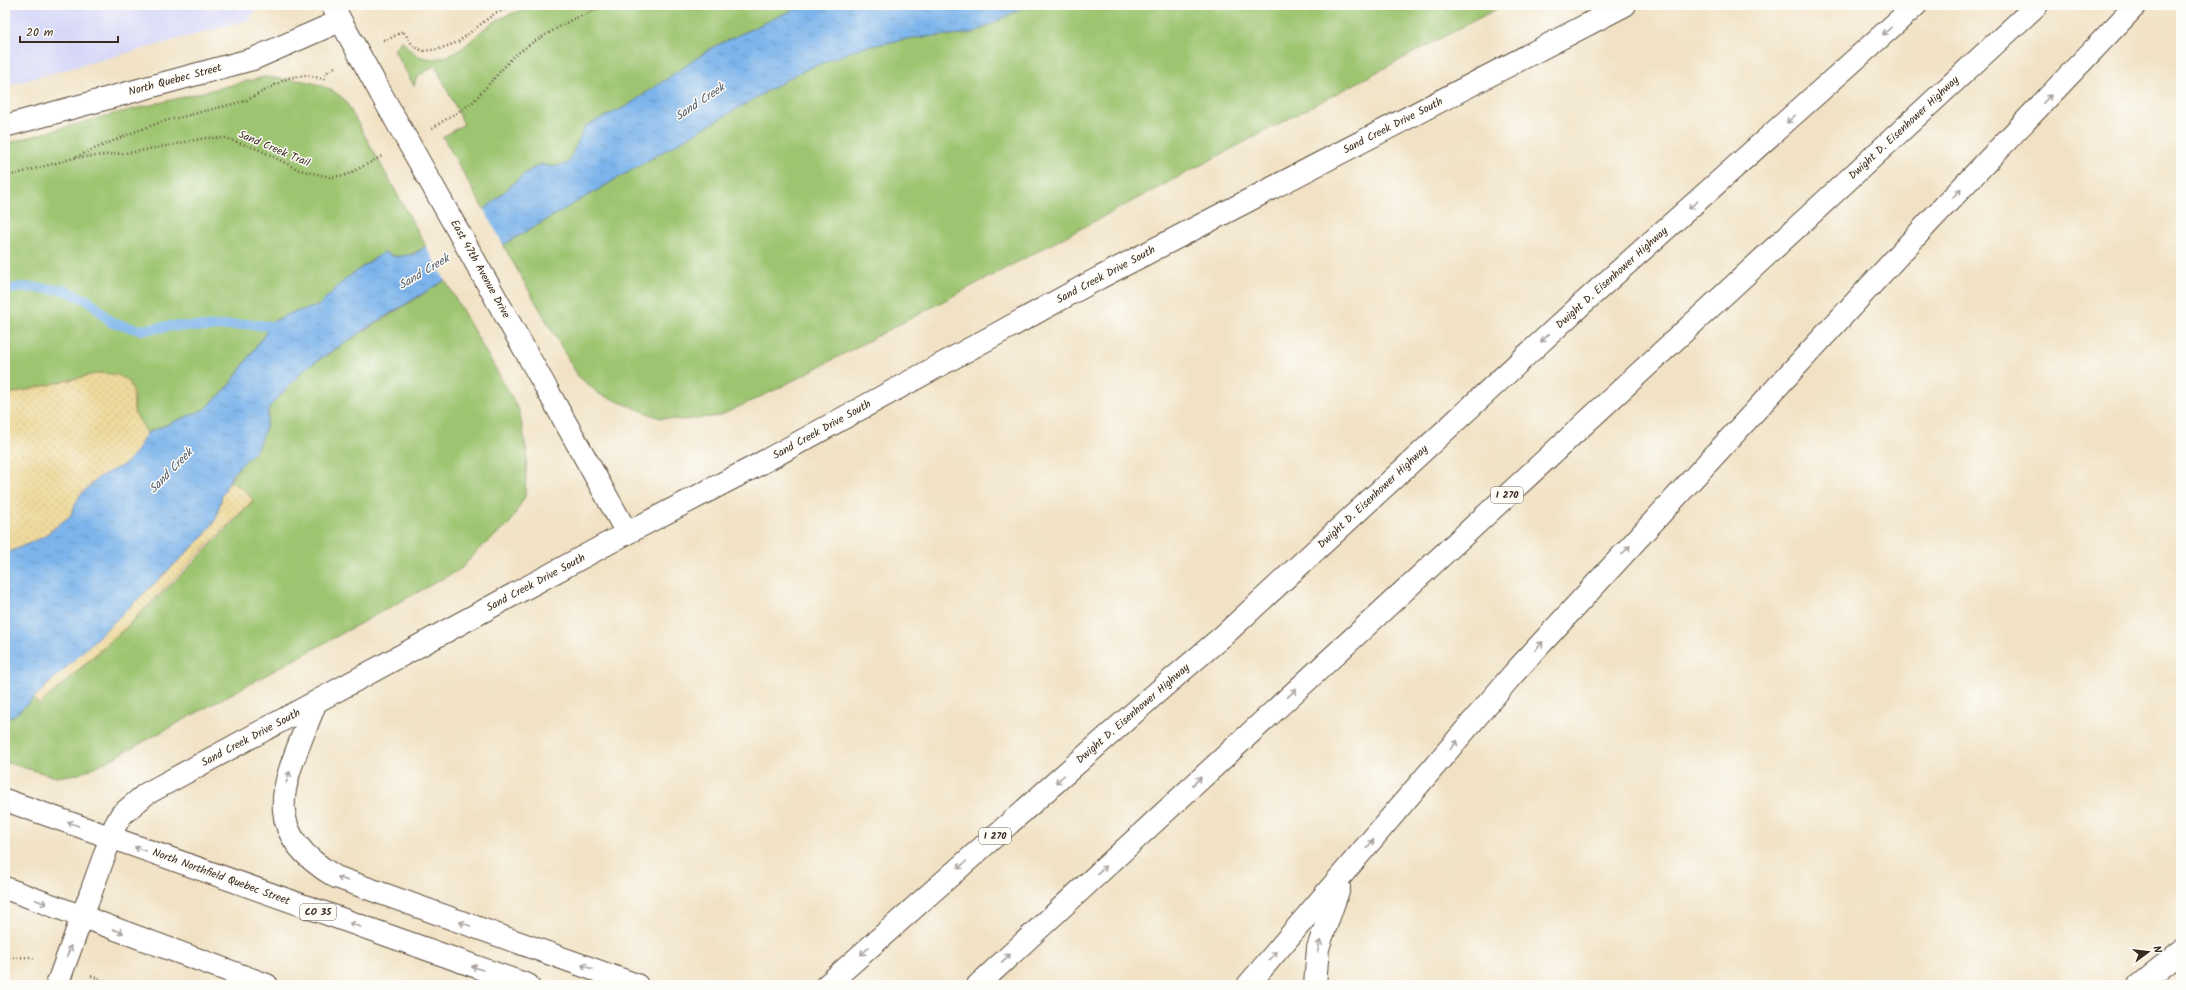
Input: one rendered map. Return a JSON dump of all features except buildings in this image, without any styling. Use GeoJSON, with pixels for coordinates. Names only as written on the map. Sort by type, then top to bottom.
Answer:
{"type":"FeatureCollection","features":[{"type":"Feature","properties":{"kind":"main road","name":"Sand Creek Drive South"},"geometry":{"type":"LineString","coordinates":[[56,985],[110,838],[121,815],[146,794],[315,704],[628,533],[754,467],[1099,278],[1625,5]]}},
{"type":"Feature","properties":{"kind":"main road","name":"Dwight D. Eisenhower Highway"},"geometry":{"type":"LineString","coordinates":[[827,985],[1162,688],[1224,635],[1582,304],[1916,5]]}},
{"type":"Feature","properties":{"kind":"main road","name":"Dwight D. Eisenhower Highway"},"geometry":{"type":"LineString","coordinates":[[978,985],[2037,5]]}},
{"type":"Feature","properties":{"kind":"main road"},"geometry":{"type":"LineString","coordinates":[[1248,985],[1345,874],[1514,673],[1930,221],[2136,5]]}},
{"type":"Feature","properties":{"kind":"main road","name":"East 47th Avenue Drive"},"geometry":{"type":"LineString","coordinates":[[336,13],[628,533]]}},
{"type":"Feature","properties":{"kind":"main road","name":"North Quebec Street"},"geometry":{"type":"LineString","coordinates":[[5,126],[253,59],[336,13]]}},
{"type":"Feature","properties":{"kind":"main road"},"geometry":{"type":"LineString","coordinates":[[315,704],[287,778],[282,802],[285,824],[296,846],[315,864],[336,877],[637,985]]}},
{"type":"Feature","properties":{"kind":"main road","name":"North Northfield Quebec Street"},"geometry":{"type":"LineString","coordinates":[[5,800],[528,985]]}},
{"type":"Feature","properties":{"kind":"main road"},"geometry":{"type":"LineString","coordinates":[[1315,985],[1318,948],[1345,874]]}},
{"type":"Feature","properties":{"kind":"main road"},"geometry":{"type":"LineString","coordinates":[[5,888],[267,985]]}},
{"type":"Feature","properties":{"kind":"main road"},"geometry":{"type":"LineString","coordinates":[[2139,985],[2181,951]]}},
{"type":"Feature","properties":{"kind":"path"},"geometry":{"type":"LineString","coordinates":[[389,40],[404,31],[414,47],[423,50],[439,49],[458,42],[495,12],[518,5]]}},
{"type":"Feature","properties":{"kind":"path"},"geometry":{"type":"LineString","coordinates":[[425,132],[472,103],[514,58],[530,44],[571,20],[608,5]]}},
{"type":"Feature","properties":{"kind":"path"},"geometry":{"type":"LineString","coordinates":[[74,158],[161,122],[245,101],[288,78],[306,75],[324,79],[326,73]]}},
{"type":"Feature","properties":{"kind":"path","name":"Sand Creek Trail"},"geometry":{"type":"LineString","coordinates":[[5,178],[74,158],[135,152],[206,138],[226,138],[260,150],[299,170],[330,177],[347,174],[385,154]]}},
{"type":"Feature","properties":{"kind":"path"},"geometry":{"type":"LineString","coordinates":[[5,958],[30,957]]}},
{"type":"Feature","properties":{"kind":"path"},"geometry":{"type":"LineString","coordinates":[[97,979],[117,985]]}},
{"type":"Feature","properties":{"kind":"shaded area"},"geometry":{"type":"Polygon","coordinates":[[[5,5],[260,5],[249,20],[5,86],[5,5]]]}},
{"type":"Feature","properties":{"kind":"green space"},"geometry":{"type":"Polygon","coordinates":[[[542,5],[803,5],[713,47],[627,106],[586,126],[568,163],[553,167],[541,164],[524,174],[484,210],[443,137],[464,124],[435,65],[417,77],[414,86],[394,50],[402,40],[415,54],[423,57],[431,59],[448,56],[465,46],[484,29],[497,20],[516,12],[542,5]]]}},
{"type":"Feature","properties":{"kind":"green space"},"geometry":{"type":"Polygon","coordinates":[[[1028,5],[1504,5],[777,389],[719,416],[684,420],[660,418],[599,394],[578,376],[503,245],[800,72],[860,48],[912,38],[974,33],[1028,5]]]}},
{"type":"Feature","properties":{"kind":"green space"},"geometry":{"type":"Polygon","coordinates":[[[264,77],[297,80],[317,84],[336,93],[345,100],[426,246],[405,256],[395,256],[384,252],[344,280],[318,306],[291,313],[274,321],[228,387],[205,409],[147,433],[134,412],[133,391],[100,373],[5,395],[5,144],[98,118],[264,77]]]}},
{"type":"Feature","properties":{"kind":"green space"},"geometry":{"type":"Polygon","coordinates":[[[445,280],[519,410],[527,453],[525,496],[510,523],[479,549],[462,568],[110,760],[79,774],[56,777],[5,762],[5,720],[16,714],[34,698],[39,705],[67,681],[176,580],[253,501],[243,488],[229,482],[266,427],[269,407],[306,368],[445,280]]]}},
{"type":"Feature","properties":{"kind":"sand"},"geometry":{"type":"Polygon","coordinates":[[[100,373],[117,375],[129,381],[133,391],[134,412],[147,433],[148,450],[201,469],[243,488],[253,500],[125,628],[39,705],[5,659],[5,395],[100,373]]]}},
{"type":"Feature","properties":{"kind":"water","name":"Sand Creek"},"geometry":{"type":"Polygon","coordinates":[[[803,5],[1028,5],[974,33],[912,38],[860,48],[800,72],[503,245],[381,319],[306,368],[269,407],[266,427],[257,449],[233,473],[222,496],[216,519],[203,537],[34,698],[16,714],[5,720],[5,554],[43,537],[70,516],[80,495],[99,477],[125,464],[137,450],[147,433],[205,409],[228,387],[274,321],[291,313],[318,306],[344,280],[384,252],[395,257],[414,254],[484,210],[524,174],[541,164],[553,167],[568,163],[585,126],[627,106],[713,47],[803,5]]]}},
{"type":"Feature","properties":{"kind":"pier"},"geometry":{"type":"Polygon","coordinates":[[[483,208],[504,246],[446,282],[425,245],[483,208]]]}},
{"type":"Feature","properties":{"kind":"waterway"},"geometry":{"type":"LineString","coordinates":[[5,290],[23,287],[65,290],[91,302],[112,323],[141,330],[171,326],[207,327],[248,324],[278,327],[283,330]]}}]}
